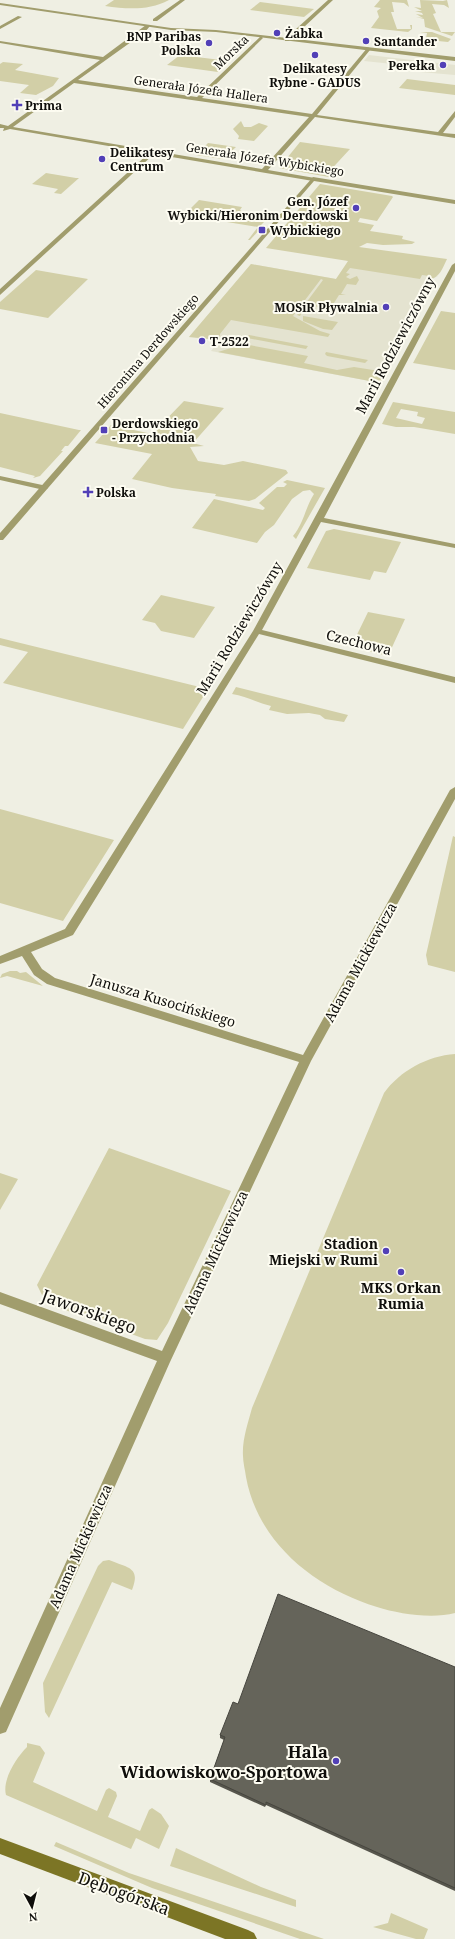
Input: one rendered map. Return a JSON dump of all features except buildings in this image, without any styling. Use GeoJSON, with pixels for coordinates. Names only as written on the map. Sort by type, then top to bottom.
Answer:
{"type":"FeatureCollection","features":[{"type":"Feature","properties":{"kind":"main road","name":"Dębogórska"},"geometry":{"type":"LineString","coordinates":[[0,1846],[248,1939]]}},
{"type":"Feature","properties":{"kind":"street"},"geometry":{"type":"LineString","coordinates":[[0,4],[142,21],[148,23],[156,22],[184,0]]}},
{"type":"Feature","properties":{"kind":"street"},"geometry":{"type":"LineString","coordinates":[[287,40],[331,0]]}},
{"type":"Feature","properties":{"kind":"street"},"geometry":{"type":"LineString","coordinates":[[15,6],[110,14]]}},
{"type":"Feature","properties":{"kind":"street"},"geometry":{"type":"LineString","coordinates":[[0,28],[20,17]]}},
{"type":"Feature","properties":{"kind":"street"},"geometry":{"type":"LineString","coordinates":[[156,22],[171,29],[216,32],[455,59]]}},
{"type":"Feature","properties":{"kind":"street"},"geometry":{"type":"LineString","coordinates":[[0,133],[143,31],[148,23]]}},
{"type":"Feature","properties":{"kind":"street","name":"Morska"},"geometry":{"type":"LineString","coordinates":[[198,99],[261,37]]}},
{"type":"Feature","properties":{"kind":"street"},"geometry":{"type":"LineString","coordinates":[[0,42],[104,59]]}},
{"type":"Feature","properties":{"kind":"street"},"geometry":{"type":"LineString","coordinates":[[264,170],[314,115],[368,49]]}},
{"type":"Feature","properties":{"kind":"street","name":"Generała Józefa Hallera"},"geometry":{"type":"LineString","coordinates":[[72,81],[314,115]]}},
{"type":"Feature","properties":{"kind":"street","name":"Generała Józefa Hallera"},"geometry":{"type":"LineString","coordinates":[[72,81],[455,136]]}},
{"type":"Feature","properties":{"kind":"street"},"geometry":{"type":"LineString","coordinates":[[440,133],[455,113]]}},
{"type":"Feature","properties":{"kind":"street","name":"Generała Józefa Wybickiego"},"geometry":{"type":"LineString","coordinates":[[0,126],[455,202]]}},
{"type":"Feature","properties":{"kind":"street"},"geometry":{"type":"LineString","coordinates":[[0,293],[153,152]]}},
{"type":"Feature","properties":{"kind":"street","name":"Hieronima Derdowskiego"},"geometry":{"type":"LineString","coordinates":[[0,538],[313,179]]}},
{"type":"Feature","properties":{"kind":"street","name":"Marii Rodziewiczówny"},"geometry":{"type":"LineString","coordinates":[[0,960],[69,932],[257,631],[319,519],[455,265]]}},
{"type":"Feature","properties":{"kind":"street"},"geometry":{"type":"LineString","coordinates":[[0,478],[44,488]]}},
{"type":"Feature","properties":{"kind":"street"},"geometry":{"type":"LineString","coordinates":[[319,519],[455,546]]}},
{"type":"Feature","properties":{"kind":"street","name":"Czechowa"},"geometry":{"type":"LineString","coordinates":[[257,631],[455,680]]}},
{"type":"Feature","properties":{"kind":"street","name":"Adama Mickiewicza"},"geometry":{"type":"LineString","coordinates":[[0,1726],[165,1358],[306,1060],[455,790]]}},
{"type":"Feature","properties":{"kind":"street","name":"Janusza Kusocińskiego"},"geometry":{"type":"LineString","coordinates":[[24,950],[38,972],[51,981],[306,1060]]}},
{"type":"Feature","properties":{"kind":"street","name":"Jaworskiego"},"geometry":{"type":"LineString","coordinates":[[0,1298],[165,1358]]}},
{"type":"Feature","properties":{"kind":"shaded area"},"geometry":{"type":"Polygon","coordinates":[[[114,0],[169,0],[161,4],[145,8],[105,6],[114,0]]]}},
{"type":"Feature","properties":{"kind":"shaded area"},"geometry":{"type":"Polygon","coordinates":[[[380,0],[407,0],[409,7],[404,3],[392,2],[394,12],[391,12],[397,29],[411,29],[410,25],[412,25],[412,29],[408,32],[371,28],[379,17],[377,11],[381,8],[374,7],[380,0]]]}},
{"type":"Feature","properties":{"kind":"shaded area"},"geometry":{"type":"Polygon","coordinates":[[[420,0],[447,0],[449,8],[444,5],[432,4],[436,13],[433,14],[441,32],[455,32],[452,36],[425,27],[424,19],[416,17],[423,18],[416,14],[423,15],[422,13],[415,11],[422,11],[414,7],[421,8],[420,0]]]}},
{"type":"Feature","properties":{"kind":"shaded area"},"geometry":{"type":"Polygon","coordinates":[[[260,2],[314,9],[304,17],[250,10],[260,2]]]}},
{"type":"Feature","properties":{"kind":"shaded area"},"geometry":{"type":"Polygon","coordinates":[[[420,32],[432,32],[451,39],[448,42],[418,39],[426,38],[427,33],[420,32]]]}},
{"type":"Feature","properties":{"kind":"shaded area"},"geometry":{"type":"Polygon","coordinates":[[[180,55],[229,61],[218,72],[167,65],[180,55]]]}},
{"type":"Feature","properties":{"kind":"shaded area"},"geometry":{"type":"Polygon","coordinates":[[[369,55],[455,65],[455,75],[420,72],[422,67],[364,61],[369,55]]]}},
{"type":"Feature","properties":{"kind":"shaded area"},"geometry":{"type":"Polygon","coordinates":[[[3,62],[23,64],[15,70],[59,78],[53,86],[36,95],[20,93],[29,85],[0,81],[0,64],[3,62]]]}},
{"type":"Feature","properties":{"kind":"shaded area"},"geometry":{"type":"Polygon","coordinates":[[[407,79],[455,85],[455,95],[399,88],[407,79]]]}},
{"type":"Feature","properties":{"kind":"shaded area"},"geometry":{"type":"Polygon","coordinates":[[[241,121],[244,127],[251,127],[259,123],[268,126],[254,141],[238,139],[239,136],[233,129],[241,121]]]}},
{"type":"Feature","properties":{"kind":"shaded area"},"geometry":{"type":"Polygon","coordinates":[[[300,142],[350,149],[326,175],[330,176],[329,177],[279,168],[300,142]]]}},
{"type":"Feature","properties":{"kind":"shaded area"},"geometry":{"type":"Polygon","coordinates":[[[208,143],[236,147],[223,159],[196,155],[208,143]]]}},
{"type":"Feature","properties":{"kind":"shaded area"},"geometry":{"type":"Polygon","coordinates":[[[46,173],[79,178],[61,194],[54,193],[58,189],[32,184],[46,173]]]}},
{"type":"Feature","properties":{"kind":"shaded area"},"geometry":{"type":"Polygon","coordinates":[[[320,184],[392,196],[393,197],[377,221],[360,218],[358,222],[374,225],[370,231],[403,236],[402,239],[415,242],[412,244],[383,245],[367,243],[359,247],[447,259],[438,275],[428,280],[429,276],[422,275],[420,279],[350,268],[346,273],[350,274],[346,277],[350,279],[357,276],[359,280],[356,285],[347,284],[341,294],[346,295],[339,295],[334,303],[341,305],[337,310],[307,305],[300,316],[297,315],[323,280],[321,279],[293,316],[320,331],[330,334],[328,337],[231,320],[220,334],[220,340],[189,337],[251,264],[336,279],[348,261],[266,248],[320,184]]]}},
{"type":"Feature","properties":{"kind":"shaded area"},"geometry":{"type":"Polygon","coordinates":[[[199,200],[242,207],[240,210],[246,215],[245,220],[258,222],[264,216],[271,215],[259,227],[261,228],[250,240],[248,240],[258,227],[184,215],[199,200]]]}},
{"type":"Feature","properties":{"kind":"shaded area"},"geometry":{"type":"Polygon","coordinates":[[[348,263],[438,276],[429,280],[423,288],[390,347],[389,349],[392,351],[387,360],[389,366],[380,383],[211,351],[220,340],[189,337],[251,264],[336,279],[348,263]]]}},
{"type":"Feature","properties":{"kind":"shaded area"},"geometry":{"type":"Polygon","coordinates":[[[36,270],[88,279],[48,318],[0,309],[0,302],[36,270]]]}},
{"type":"Feature","properties":{"kind":"shaded area"},"geometry":{"type":"Polygon","coordinates":[[[441,311],[455,313],[455,370],[413,363],[441,311]]]}},
{"type":"Feature","properties":{"kind":"shaded area"},"geometry":{"type":"Polygon","coordinates":[[[303,316],[338,322],[332,330],[323,329],[303,321],[303,316]]]}},
{"type":"Feature","properties":{"kind":"shaded area"},"geometry":{"type":"Polygon","coordinates":[[[249,335],[308,346],[306,349],[247,338],[249,335]]]}},
{"type":"Feature","properties":{"kind":"shaded area"},"geometry":{"type":"Polygon","coordinates":[[[244,344],[308,356],[304,363],[337,370],[354,367],[386,372],[380,383],[218,352],[244,344]]]}},
{"type":"Feature","properties":{"kind":"shaded area"},"geometry":{"type":"Polygon","coordinates":[[[326,352],[368,360],[365,363],[327,356],[325,354],[326,352]]]}},
{"type":"Feature","properties":{"kind":"shaded area"},"geometry":{"type":"Polygon","coordinates":[[[184,401],[224,408],[193,443],[204,446],[190,447],[198,461],[224,465],[243,461],[286,470],[288,473],[255,499],[249,501],[215,496],[216,494],[172,488],[132,479],[152,454],[95,443],[111,425],[152,434],[184,401]]]}},
{"type":"Feature","properties":{"kind":"shaded area"},"geometry":{"type":"Polygon","coordinates":[[[393,402],[455,412],[455,434],[414,427],[396,427],[382,424],[393,402]],[[401,409],[396,418],[422,424],[425,418],[417,416],[418,412],[401,409]]]}},
{"type":"Feature","properties":{"kind":"shaded area"},"geometry":{"type":"Polygon","coordinates":[[[0,413],[81,430],[68,446],[65,446],[61,451],[63,451],[40,476],[33,478],[35,476],[0,467],[0,413]]]}},
{"type":"Feature","properties":{"kind":"shaded area"},"geometry":{"type":"Polygon","coordinates":[[[287,480],[325,488],[296,539],[293,536],[300,526],[314,494],[310,490],[303,491],[292,499],[274,525],[265,532],[257,543],[192,528],[214,499],[263,510],[265,508],[259,503],[277,487],[284,487],[287,484],[283,482],[287,480]]]}},
{"type":"Feature","properties":{"kind":"shaded area"},"geometry":{"type":"Polygon","coordinates":[[[334,529],[401,542],[386,573],[374,571],[370,580],[307,568],[326,531],[334,529]]]}},
{"type":"Feature","properties":{"kind":"shaded area"},"geometry":{"type":"Polygon","coordinates":[[[161,595],[215,607],[194,638],[161,631],[155,623],[142,620],[161,595]]]}},
{"type":"Feature","properties":{"kind":"shaded area"},"geometry":{"type":"Polygon","coordinates":[[[368,612],[405,619],[388,656],[351,647],[368,612]]]}},
{"type":"Feature","properties":{"kind":"shaded area"},"geometry":{"type":"Polygon","coordinates":[[[0,638],[208,689],[183,729],[3,683],[28,652],[0,645],[0,638]]]}},
{"type":"Feature","properties":{"kind":"shaded area"},"geometry":{"type":"Polygon","coordinates":[[[236,687],[348,715],[344,722],[325,719],[320,715],[309,713],[287,714],[269,710],[271,706],[232,694],[236,687]]]}},
{"type":"Feature","properties":{"kind":"shaded area"},"geometry":{"type":"Polygon","coordinates":[[[0,809],[114,840],[63,921],[0,903],[0,809]]]}},
{"type":"Feature","properties":{"kind":"shaded area"},"geometry":{"type":"Polygon","coordinates":[[[453,836],[455,837],[455,972],[428,965],[426,955],[453,836]]]}},
{"type":"Feature","properties":{"kind":"shaded area"},"geometry":{"type":"Polygon","coordinates":[[[10,971],[17,971],[20,973],[26,972],[43,986],[7,976],[0,978],[2,974],[10,971]]]}},
{"type":"Feature","properties":{"kind":"shaded area","name":"Stadion Miejski w Rumi"},"geometry":{"type":"Polygon","coordinates":[[[455,1054],[455,1613],[426,1616],[386,1610],[354,1599],[311,1575],[293,1560],[276,1542],[263,1522],[253,1501],[243,1461],[243,1444],[252,1408],[384,1093],[398,1078],[424,1061],[445,1055],[455,1054]]]}},
{"type":"Feature","properties":{"kind":"shaded area"},"geometry":{"type":"Polygon","coordinates":[[[109,1148],[231,1191],[168,1323],[157,1340],[145,1339],[46,1303],[37,1285],[109,1148]]]}},
{"type":"Feature","properties":{"kind":"shaded area"},"geometry":{"type":"Polygon","coordinates":[[[0,1173],[18,1179],[0,1210],[0,1173]]]}},
{"type":"Feature","properties":{"kind":"shaded area"},"geometry":{"type":"Polygon","coordinates":[[[109,1560],[131,1569],[135,1577],[132,1590],[112,1582],[49,1718],[45,1712],[43,1683],[98,1566],[103,1561],[109,1560]]]}},
{"type":"Feature","properties":{"kind":"shaded area"},"geometry":{"type":"Polygon","coordinates":[[[27,1743],[40,1746],[45,1753],[33,1782],[97,1811],[106,1790],[109,1788],[116,1792],[117,1796],[108,1817],[140,1831],[149,1810],[152,1808],[161,1814],[169,1826],[159,1849],[136,1838],[131,1849],[6,1795],[5,1789],[8,1776],[14,1763],[27,1747],[27,1743]]]}},
{"type":"Feature","properties":{"kind":"shaded area"},"geometry":{"type":"Polygon","coordinates":[[[56,1842],[129,1873],[324,1939],[300,1939],[152,1888],[54,1846],[56,1842]]]}},
{"type":"Feature","properties":{"kind":"shaded area"},"geometry":{"type":"Polygon","coordinates":[[[176,1848],[261,1887],[296,1900],[296,1907],[170,1866],[176,1848]]]}},
{"type":"Feature","properties":{"kind":"shaded area"},"geometry":{"type":"Polygon","coordinates":[[[391,1913],[428,1929],[424,1939],[416,1939],[373,1927],[388,1923],[391,1913]]]}},
{"type":"Feature","properties":{"kind":"place","name":"Żabka"},"geometry":{"type":"Point","coordinates":[277,33]}},
{"type":"Feature","properties":{"kind":"place","name":"Santander"},"geometry":{"type":"Point","coordinates":[366,41]}},
{"type":"Feature","properties":{"kind":"place","name":"BNP Paribas Polska"},"geometry":{"type":"Point","coordinates":[209,43]}},
{"type":"Feature","properties":{"kind":"place","name":"Delikatesy Rybne - GADUS"},"geometry":{"type":"Point","coordinates":[315,55]}},
{"type":"Feature","properties":{"kind":"place","name":"Perełka"},"geometry":{"type":"Point","coordinates":[443,65]}},
{"type":"Feature","properties":{"kind":"place","name":"Prima"},"geometry":{"type":"Point","coordinates":[17,105]}},
{"type":"Feature","properties":{"kind":"place","name":"Delikatesy Centrum"},"geometry":{"type":"Point","coordinates":[102,159]}},
{"type":"Feature","properties":{"kind":"place","name":"Gen. Józef Wybicki/Hieronim Derdowski"},"geometry":{"type":"Point","coordinates":[356,208]}},
{"type":"Feature","properties":{"kind":"place","name":"Wybickiego"},"geometry":{"type":"Point","coordinates":[262,230]}},
{"type":"Feature","properties":{"kind":"place","name":"MOSiR Pływalnia"},"geometry":{"type":"Point","coordinates":[386,307]}},
{"type":"Feature","properties":{"kind":"place","name":"T-2522"},"geometry":{"type":"Point","coordinates":[202,341]}},
{"type":"Feature","properties":{"kind":"place","name":"Derdowskiego - Przychodnia"},"geometry":{"type":"Point","coordinates":[104,430]}},
{"type":"Feature","properties":{"kind":"place","name":"Polska"},"geometry":{"type":"Point","coordinates":[88,492]}},
{"type":"Feature","properties":{"kind":"place","name":"Stadion Miejski w Rumi"},"geometry":{"type":"Point","coordinates":[386,1251]}},
{"type":"Feature","properties":{"kind":"place","name":"MKS Orkan Rumia"},"geometry":{"type":"Point","coordinates":[401,1272]}},
{"type":"Feature","properties":{"kind":"place","name":"Hala Widowiskowo-Sportowa"},"geometry":{"type":"Point","coordinates":[336,1761]}}]}
